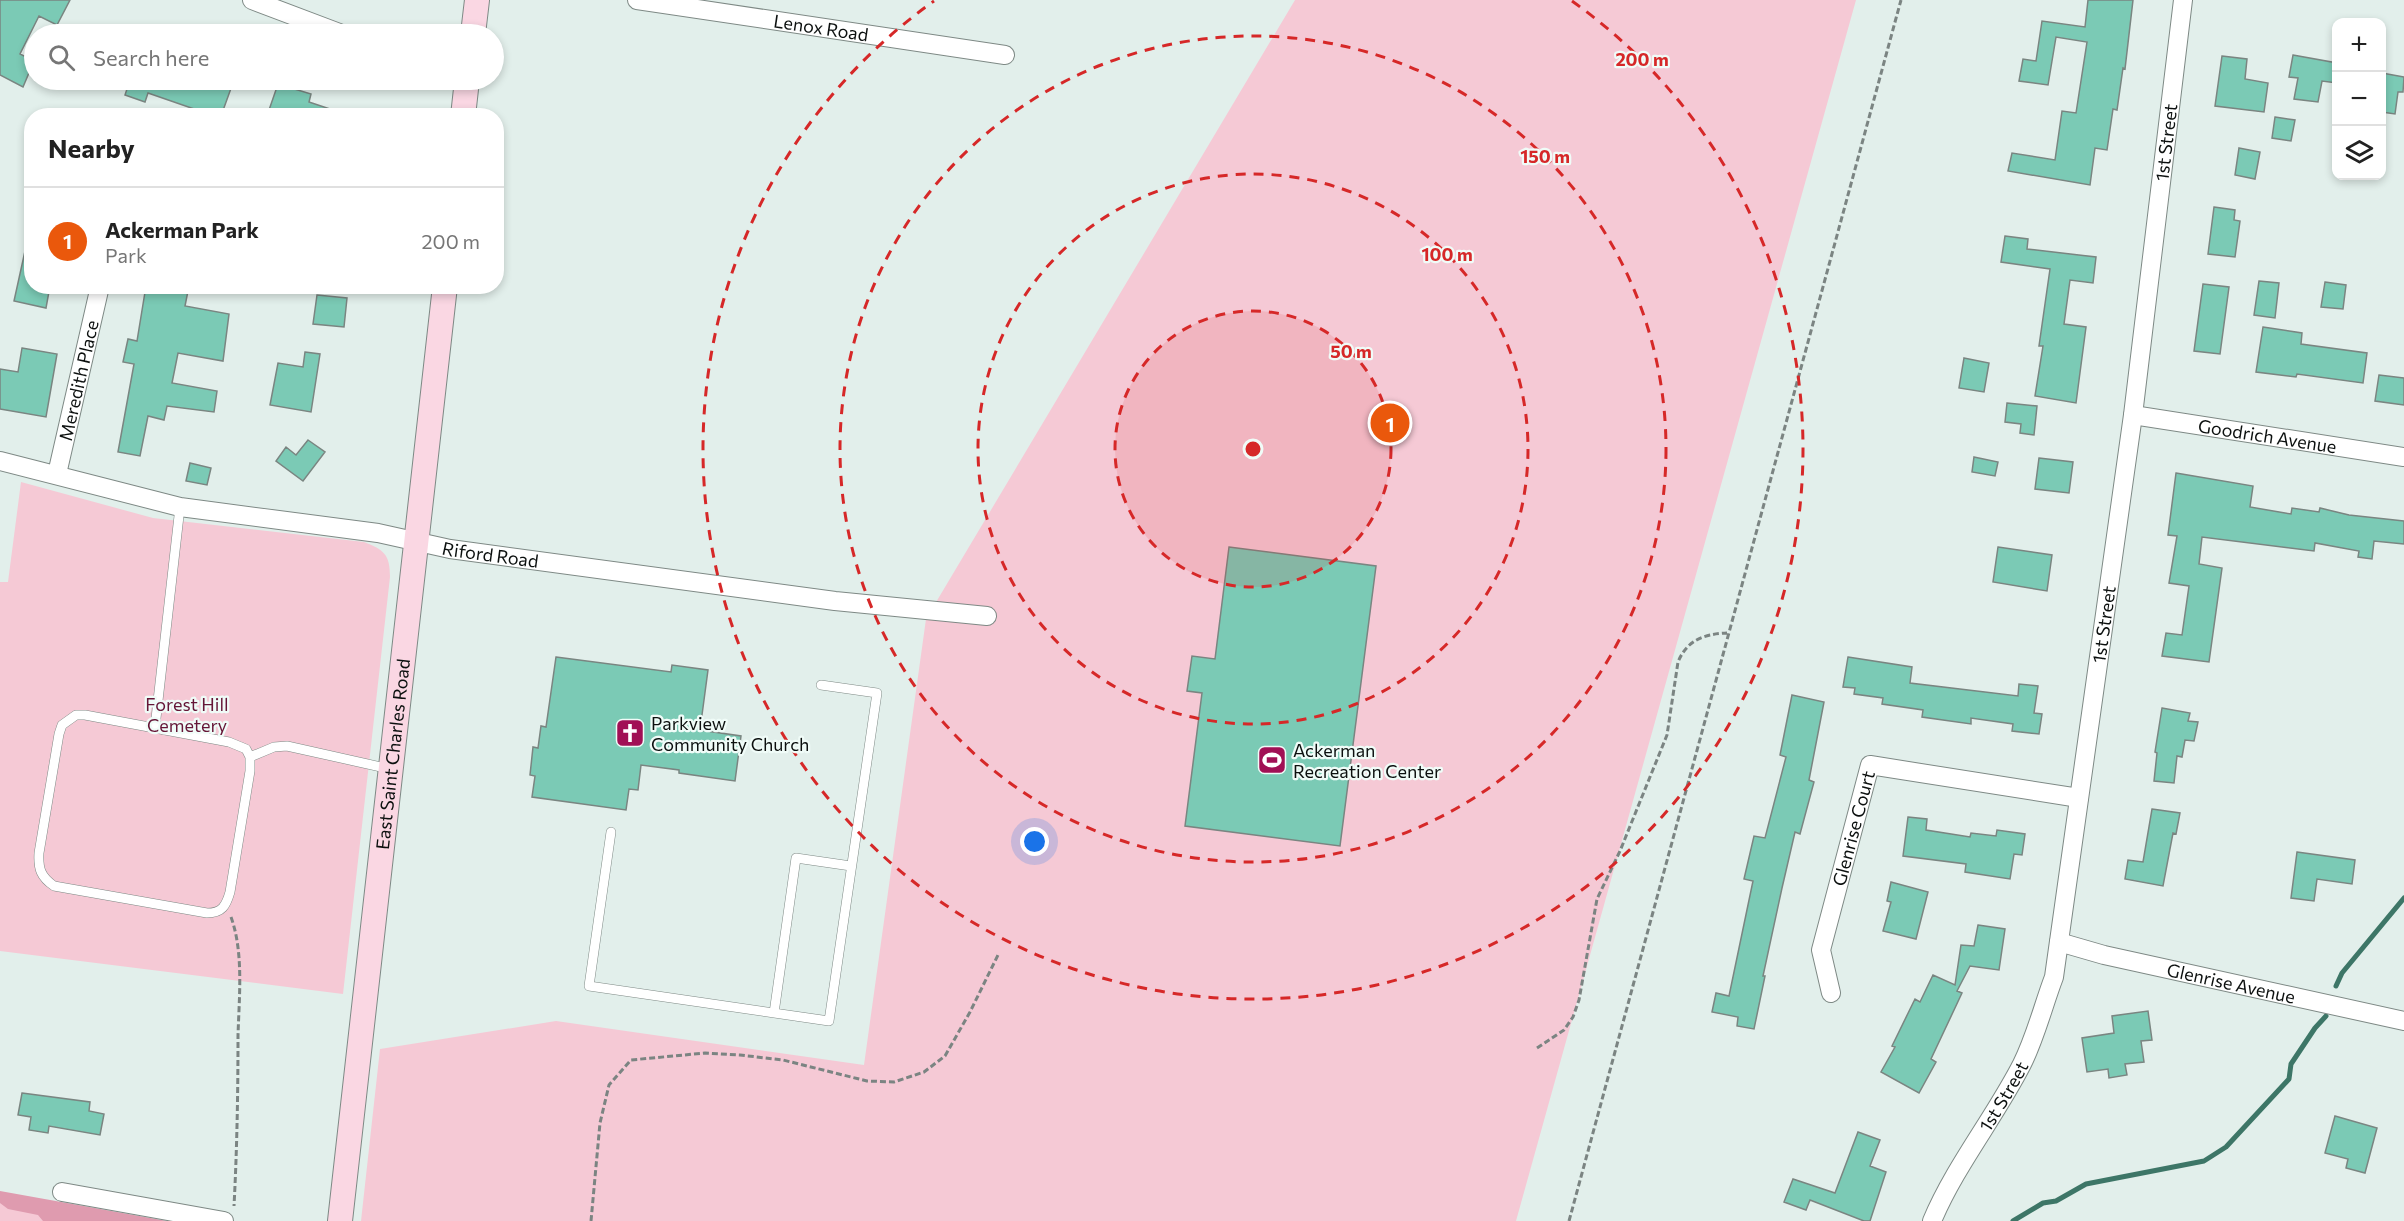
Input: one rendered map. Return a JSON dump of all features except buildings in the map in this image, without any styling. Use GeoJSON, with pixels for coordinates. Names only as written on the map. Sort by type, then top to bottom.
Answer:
{"type":"FeatureCollection","features":[{"type":"Feature","properties":{"kind":"main road"},"geometry":{"type":"LineString","coordinates":[[474,24],[477,0]]}},
{"type":"Feature","properties":{"kind":"main road"},"geometry":{"type":"LineString","coordinates":[[463,108],[464,90]]}},
{"type":"Feature","properties":{"kind":"main road","name":"East Saint Charles Road"},"geometry":{"type":"LineString","coordinates":[[340,1221],[444,294]]}},
{"type":"Feature","properties":{"kind":"street"},"geometry":{"type":"LineString","coordinates":[[252,0],[316,24]]}},
{"type":"Feature","properties":{"kind":"street","name":"Lenox Road"},"geometry":{"type":"LineString","coordinates":[[637,0],[1005,56]]}},
{"type":"Feature","properties":{"kind":"street","name":"1st Street"},"geometry":{"type":"LineString","coordinates":[[1932,1221],[2022,1063],[2042,1015],[2054,977],[2133,415],[2183,0]]}},
{"type":"Feature","properties":{"kind":"street","name":"Meredith Place"},"geometry":{"type":"LineString","coordinates":[[57,474],[98,294]]}},
{"type":"Feature","properties":{"kind":"street","name":"Goodrich Avenue"},"geometry":{"type":"LineString","coordinates":[[2133,415],[2404,457]]}},
{"type":"Feature","properties":{"kind":"street","name":"Riford Road"},"geometry":{"type":"LineString","coordinates":[[0,461],[180,507],[378,532],[450,549],[823,599],[987,616]]}},
{"type":"Feature","properties":{"kind":"street","name":"Glenrise Court"},"geometry":{"type":"LineString","coordinates":[[1832,993],[1821,950],[1870,765],[2079,798]]}},
{"type":"Feature","properties":{"kind":"street","name":"Glenrise Avenue"},"geometry":{"type":"LineString","coordinates":[[2059,942],[2104,955],[2404,1021]]}},
{"type":"Feature","properties":{"kind":"street"},"geometry":{"type":"LineString","coordinates":[[62,1192],[229,1215]]}},
{"type":"Feature","properties":{"kind":"lane"},"geometry":{"type":"LineString","coordinates":[[155,727],[180,507]]}},
{"type":"Feature","properties":{"kind":"lane"},"geometry":{"type":"LineString","coordinates":[[611,832],[590,986],[830,1022],[877,693],[821,685]]}},
{"type":"Feature","properties":{"kind":"lane"},"geometry":{"type":"LineString","coordinates":[[76,715],[155,727],[240,745],[246,749],[250,757],[232,881],[226,903],[216,913],[54,886],[41,873],[39,853],[62,725],[76,715]]}},
{"type":"Feature","properties":{"kind":"lane"},"geometry":{"type":"LineString","coordinates":[[250,757],[274,747],[287,746],[390,769]]}},
{"type":"Feature","properties":{"kind":"lane"},"geometry":{"type":"LineString","coordinates":[[774,1013],[796,858],[851,866]]}},
{"type":"Feature","properties":{"kind":"path"},"geometry":{"type":"LineString","coordinates":[[1569,1221],[1727,633],[1901,0]]}},
{"type":"Feature","properties":{"kind":"path"},"geometry":{"type":"LineString","coordinates":[[1537,1048],[1564,1030],[1573,1017],[1579,1000],[1597,899],[1620,852],[1667,735],[1678,662],[1682,651],[1694,640],[1713,634],[1727,633]]}},
{"type":"Feature","properties":{"kind":"path"},"geometry":{"type":"LineString","coordinates":[[226,903],[234,925],[239,997],[237,1155],[229,1215]]}},
{"type":"Feature","properties":{"kind":"path"},"geometry":{"type":"LineString","coordinates":[[591,1221],[600,1123],[609,1085],[631,1060],[705,1053],[740,1055],[783,1060],[867,1082],[894,1082],[924,1072],[945,1056],[999,955]]}},
{"type":"Feature","properties":{"kind":"green space"},"geometry":{"type":"Polygon","coordinates":[[[1295,0],[1856,0],[1516,1221],[361,1221],[380,1049],[556,1021],[864,1065],[926,619],[1295,0]]]}},
{"type":"Feature","properties":{"kind":"green space","name":"Forest Hill Cemetery"},"geometry":{"type":"Polygon","coordinates":[[[21,482],[153,518],[364,542],[381,551],[387,558],[390,577],[343,994],[0,951],[0,582],[8,582],[21,482]]]}},
{"type":"Feature","properties":{"kind":"green space"},"geometry":{"type":"Polygon","coordinates":[[[0,1195],[157,1221],[0,1221],[0,1195]]]}},
{"type":"Feature","properties":{"kind":"shaded area"},"geometry":{"type":"Polygon","coordinates":[[[0,1191],[167,1221],[43,1221],[38,1215],[8,1209],[0,1203],[0,1191]]]}},
{"type":"Feature","properties":{"kind":"waterway"},"geometry":{"type":"LineString","coordinates":[[2336,986],[2342,973],[2404,898]]}},
{"type":"Feature","properties":{"kind":"waterway"},"geometry":{"type":"LineString","coordinates":[[2013,1221],[2043,1203],[2056,1201],[2086,1184],[2204,1161],[2226,1147],[2289,1079],[2291,1064],[2315,1028],[2326,1016]]}},
{"type":"Feature","properties":{"kind":"place","name":"Ackerman Park"},"geometry":{"type":"Point","coordinates":[1390,423]}},
{"type":"Feature","properties":{"kind":"place","name":"Parkview Community Church"},"geometry":{"type":"Point","coordinates":[630,733]}},
{"type":"Feature","properties":{"kind":"place","name":"Ackerman Recreation Center"},"geometry":{"type":"Point","coordinates":[1272,760]}}]}
